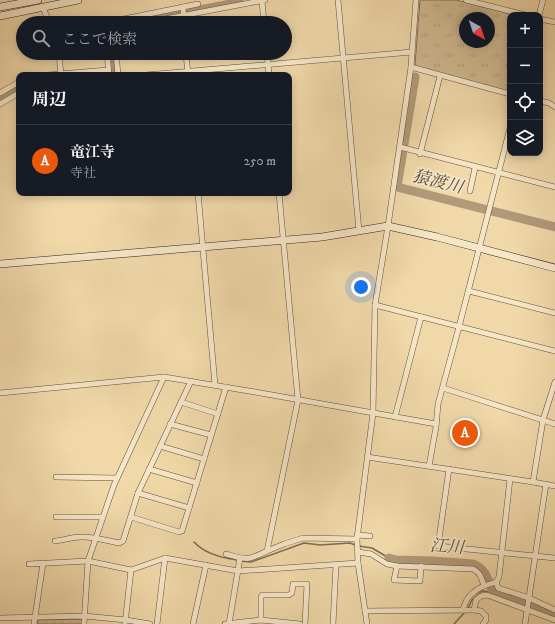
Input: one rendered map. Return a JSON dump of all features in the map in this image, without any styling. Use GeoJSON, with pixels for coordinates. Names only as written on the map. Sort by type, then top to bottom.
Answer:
{"type":"FeatureCollection","features":[{"type":"Feature","properties":{"kind":"street"},"geometry":{"type":"LineString","coordinates":[[0,6],[38,0]]}},
{"type":"Feature","properties":{"kind":"street"},"geometry":{"type":"LineString","coordinates":[[0,16],[78,0]]}},
{"type":"Feature","properties":{"kind":"street"},"geometry":{"type":"LineString","coordinates":[[183,8],[183,16],[263,0],[264,16]]}},
{"type":"Feature","properties":{"kind":"street"},"geometry":{"type":"LineString","coordinates":[[338,0],[359,231]]}},
{"type":"Feature","properties":{"kind":"street"},"geometry":{"type":"LineString","coordinates":[[367,624],[358,563],[357,537],[373,413],[375,305],[402,148],[411,67],[416,0]]}},
{"type":"Feature","properties":{"kind":"street"},"geometry":{"type":"LineString","coordinates":[[466,0],[514,12]]}},
{"type":"Feature","properties":{"kind":"street"},"geometry":{"type":"LineString","coordinates":[[540,12],[543,0]]}},
{"type":"Feature","properties":{"kind":"street"},"geometry":{"type":"LineString","coordinates":[[141,16],[198,4]]}},
{"type":"Feature","properties":{"kind":"street"},"geometry":{"type":"LineString","coordinates":[[43,7],[46,16]]}},
{"type":"Feature","properties":{"kind":"street"},"geometry":{"type":"LineString","coordinates":[[543,20],[555,22]]}},
{"type":"Feature","properties":{"kind":"street"},"geometry":{"type":"LineString","coordinates":[[198,72],[344,57],[412,52]]}},
{"type":"Feature","properties":{"kind":"street"},"geometry":{"type":"LineString","coordinates":[[60,60],[61,72]]}},
{"type":"Feature","properties":{"kind":"street"},"geometry":{"type":"LineString","coordinates":[[107,60],[108,72]]}},
{"type":"Feature","properties":{"kind":"street"},"geometry":{"type":"LineString","coordinates":[[117,60],[118,72]]}},
{"type":"Feature","properties":{"kind":"street"},"geometry":{"type":"LineString","coordinates":[[187,60],[188,72]]}},
{"type":"Feature","properties":{"kind":"street"},"geometry":{"type":"LineString","coordinates":[[268,60],[269,72]]}},
{"type":"Feature","properties":{"kind":"street"},"geometry":{"type":"LineString","coordinates":[[411,67],[507,93]]}},
{"type":"Feature","properties":{"kind":"street"},"geometry":{"type":"LineString","coordinates":[[420,154],[440,76]]}},
{"type":"Feature","properties":{"kind":"street"},"geometry":{"type":"LineString","coordinates":[[0,93],[16,84]]}},
{"type":"Feature","properties":{"kind":"street"},"geometry":{"type":"LineString","coordinates":[[0,104],[16,95]]}},
{"type":"Feature","properties":{"kind":"street"},"geometry":{"type":"LineString","coordinates":[[543,102],[549,103],[555,107]]}},
{"type":"Feature","properties":{"kind":"street"},"geometry":{"type":"LineString","coordinates":[[429,466],[438,404],[469,291],[507,139]]}},
{"type":"Feature","properties":{"kind":"street"},"geometry":{"type":"LineString","coordinates":[[402,148],[420,154],[555,187]]}},
{"type":"Feature","properties":{"kind":"street"},"geometry":{"type":"LineString","coordinates":[[470,190],[475,168]]}},
{"type":"Feature","properties":{"kind":"street"},"geometry":{"type":"LineString","coordinates":[[198,196],[215,385]]}},
{"type":"Feature","properties":{"kind":"street"},"geometry":{"type":"LineString","coordinates":[[268,551],[298,400],[279,196]]}},
{"type":"Feature","properties":{"kind":"street"},"geometry":{"type":"LineString","coordinates":[[0,264],[322,237],[388,226],[555,268]]}},
{"type":"Feature","properties":{"kind":"street"},"geometry":{"type":"LineString","coordinates":[[469,291],[555,313]]}},
{"type":"Feature","properties":{"kind":"street"},"geometry":{"type":"LineString","coordinates":[[375,305],[555,351]]}},
{"type":"Feature","properties":{"kind":"street"},"geometry":{"type":"LineString","coordinates":[[395,417],[421,317]]}},
{"type":"Feature","properties":{"kind":"street"},"geometry":{"type":"LineString","coordinates":[[0,393],[164,377],[436,424]]}},
{"type":"Feature","properties":{"kind":"street"},"geometry":{"type":"LineString","coordinates":[[84,624],[88,560],[95,538],[117,478],[164,377]]}},
{"type":"Feature","properties":{"kind":"street"},"geometry":{"type":"LineString","coordinates":[[56,541],[83,536],[119,543],[123,541],[138,493],[191,381]]}},
{"type":"Feature","properties":{"kind":"street"},"geometry":{"type":"LineString","coordinates":[[533,482],[543,420],[555,382]]}},
{"type":"Feature","properties":{"kind":"street"},"geometry":{"type":"LineString","coordinates":[[131,517],[179,532],[182,531],[226,387]]}},
{"type":"Feature","properties":{"kind":"street"},"geometry":{"type":"LineString","coordinates":[[443,388],[555,424]]}},
{"type":"Feature","properties":{"kind":"street"},"geometry":{"type":"LineString","coordinates":[[181,402],[218,414]]}},
{"type":"Feature","properties":{"kind":"street"},"geometry":{"type":"LineString","coordinates":[[170,424],[212,435]]}},
{"type":"Feature","properties":{"kind":"street"},"geometry":{"type":"LineString","coordinates":[[160,446],[204,459]]}},
{"type":"Feature","properties":{"kind":"street"},"geometry":{"type":"LineString","coordinates":[[367,457],[555,486]]}},
{"type":"Feature","properties":{"kind":"street"},"geometry":{"type":"LineString","coordinates":[[149,469],[197,483]]}},
{"type":"Feature","properties":{"kind":"street"},"geometry":{"type":"LineString","coordinates":[[449,469],[438,546],[555,558]]}},
{"type":"Feature","properties":{"kind":"street"},"geometry":{"type":"LineString","coordinates":[[56,477],[117,478]]}},
{"type":"Feature","properties":{"kind":"street"},"geometry":{"type":"LineString","coordinates":[[464,610],[465,604],[475,590],[496,582],[499,577],[510,479]]}},
{"type":"Feature","properties":{"kind":"street"},"geometry":{"type":"LineString","coordinates":[[525,624],[546,484]]}},
{"type":"Feature","properties":{"kind":"street"},"geometry":{"type":"LineString","coordinates":[[138,493],[189,508]]}},
{"type":"Feature","properties":{"kind":"street"},"geometry":{"type":"LineString","coordinates":[[56,516],[102,517]]}},
{"type":"Feature","properties":{"kind":"street"},"geometry":{"type":"LineString","coordinates":[[226,554],[251,559],[284,544],[303,538],[370,536]]}},
{"type":"Feature","properties":{"kind":"street"},"geometry":{"type":"LineString","coordinates":[[358,552],[371,554],[387,564],[397,566],[473,569],[480,575],[484,586]]}},
{"type":"Feature","properties":{"kind":"street"},"geometry":{"type":"LineString","coordinates":[[29,564],[88,560],[131,570],[165,558],[238,571],[358,563]]}},
{"type":"Feature","properties":{"kind":"street"},"geometry":{"type":"LineString","coordinates":[[157,624],[165,558]]}},
{"type":"Feature","properties":{"kind":"street"},"geometry":{"type":"LineString","coordinates":[[240,558],[228,624],[261,620],[300,624]]}},
{"type":"Feature","properties":{"kind":"street"},"geometry":{"type":"LineString","coordinates":[[34,624],[43,563]]}},
{"type":"Feature","properties":{"kind":"street"},"geometry":{"type":"LineString","coordinates":[[193,624],[206,565]]}},
{"type":"Feature","properties":{"kind":"street"},"geometry":{"type":"LineString","coordinates":[[333,624],[336,565]]}},
{"type":"Feature","properties":{"kind":"street"},"geometry":{"type":"LineString","coordinates":[[397,566],[394,580],[420,581],[421,566]]}},
{"type":"Feature","properties":{"kind":"street"},"geometry":{"type":"LineString","coordinates":[[126,622],[131,570]]}},
{"type":"Feature","properties":{"kind":"street"},"geometry":{"type":"LineString","coordinates":[[496,582],[498,588],[529,598],[555,610]]}},
{"type":"Feature","properties":{"kind":"street"},"geometry":{"type":"LineString","coordinates":[[261,620],[262,595],[289,595],[292,593],[293,584],[307,584],[305,624]]}},
{"type":"Feature","properties":{"kind":"street"},"geometry":{"type":"LineString","coordinates":[[472,610],[476,600],[481,596],[487,595],[555,620]]}},
{"type":"Feature","properties":{"kind":"street"},"geometry":{"type":"LineString","coordinates":[[365,611],[472,610],[480,611],[486,616],[486,620],[483,624]]}},
{"type":"Feature","properties":{"kind":"street"},"geometry":{"type":"LineString","coordinates":[[0,618],[84,616],[150,624]]}},
{"type":"Feature","properties":{"kind":"green space"},"geometry":{"type":"Polygon","coordinates":[[[420,0],[456,0],[507,13],[507,91],[417,67],[415,65],[420,0]]]}},
{"type":"Feature","properties":{"kind":"green space"},"geometry":{"type":"Polygon","coordinates":[[[82,619],[82,624],[37,624],[37,620],[82,619]]]}},
{"type":"Feature","properties":{"kind":"waterway"},"geometry":{"type":"LineString","coordinates":[[157,16],[241,0]]}},
{"type":"Feature","properties":{"kind":"waterway"},"geometry":{"type":"LineString","coordinates":[[113,60],[114,72]]}},
{"type":"Feature","properties":{"kind":"waterway","name":"猿渡川"},"geometry":{"type":"LineString","coordinates":[[415,77],[397,187],[555,227]]}},
{"type":"Feature","properties":{"kind":"waterway"},"geometry":{"type":"LineString","coordinates":[[0,98],[16,89]]}},
{"type":"Feature","properties":{"kind":"waterway"},"geometry":{"type":"LineString","coordinates":[[194,542],[203,550],[220,557],[237,560]]}},
{"type":"Feature","properties":{"kind":"waterway"},"geometry":{"type":"LineString","coordinates":[[241,561],[251,562],[304,543],[320,545],[350,543],[355,545]]}},
{"type":"Feature","properties":{"kind":"waterway"},"geometry":{"type":"LineString","coordinates":[[359,546],[372,548],[389,558]]}},
{"type":"Feature","properties":{"kind":"waterway","name":"江川"},"geometry":{"type":"LineString","coordinates":[[389,558],[396,560],[473,564],[484,572],[493,592],[555,615]]}},
{"type":"Feature","properties":{"kind":"waterway"},"geometry":{"type":"LineString","coordinates":[[468,608],[472,600],[482,591],[493,592]]}},
{"type":"Feature","properties":{"kind":"waterway"},"geometry":{"type":"LineString","coordinates":[[454,624],[465,612]]}},
{"type":"Feature","properties":{"kind":"place","name":"竜江寺"},"geometry":{"type":"Point","coordinates":[465,433]}}]}
